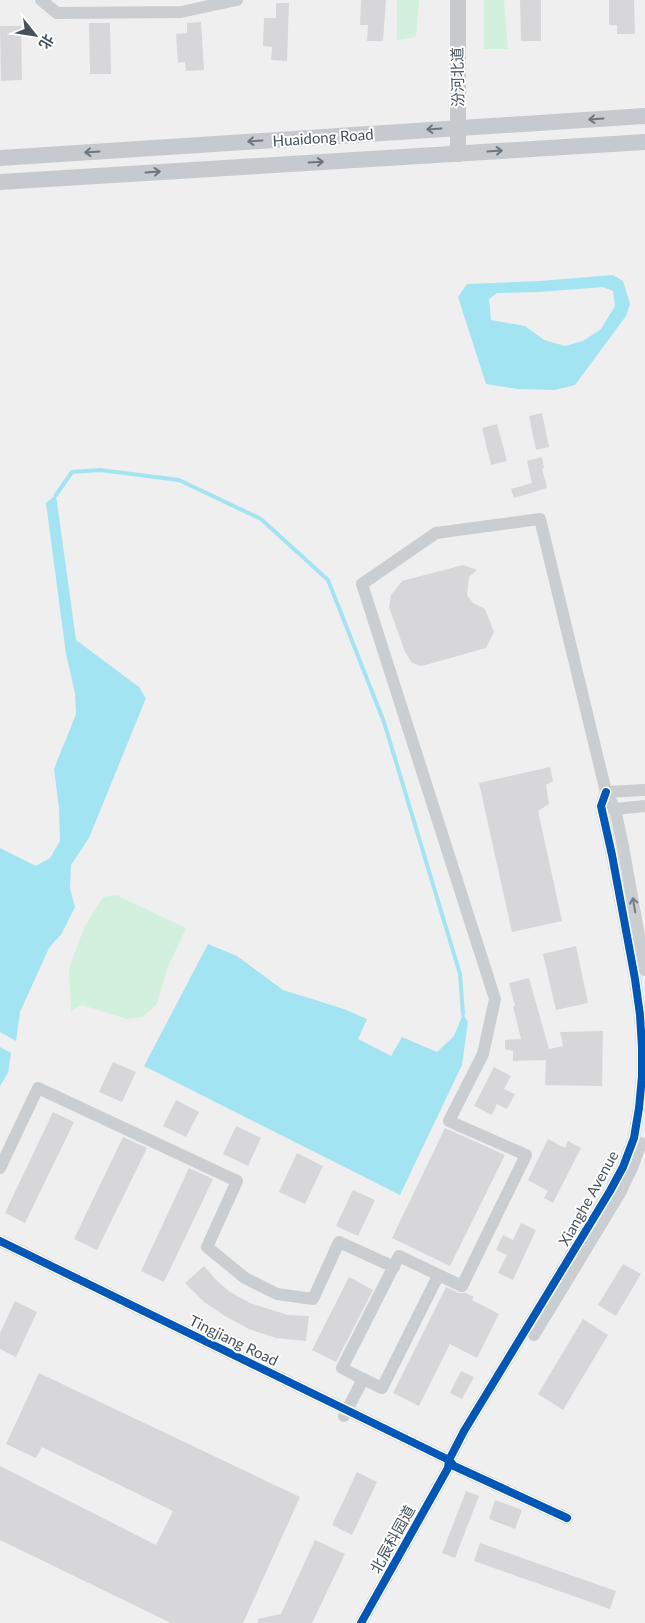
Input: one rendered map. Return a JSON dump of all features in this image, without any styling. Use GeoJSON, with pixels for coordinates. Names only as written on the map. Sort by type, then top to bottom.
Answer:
{"type":"FeatureCollection","features":[{"type":"Feature","properties":{"kind":"main road","name":"汾河北道"},"geometry":{"type":"LineString","coordinates":[[458,0],[458,154]]}},
{"type":"Feature","properties":{"kind":"main road","name":"Huaidong Road"},"geometry":{"type":"LineString","coordinates":[[0,158],[645,116]]}},
{"type":"Feature","properties":{"kind":"main road","name":"Huaidong Road"},"geometry":{"type":"LineString","coordinates":[[0,182],[645,142]]}},
{"type":"Feature","properties":{"kind":"street"},"geometry":{"type":"LineString","coordinates":[[41,0],[57,13],[181,12],[237,0]]}},
{"type":"Feature","properties":{"kind":"street"},"geometry":{"type":"LineString","coordinates":[[438,1276],[382,1388],[342,1368],[400,1256],[462,1286],[526,1155],[449,1121],[483,1054],[495,999],[362,584],[436,533],[540,519],[606,792],[615,809],[634,902],[645,970]]}},
{"type":"Feature","properties":{"kind":"street"},"geometry":{"type":"LineString","coordinates":[[606,792],[645,790]]}},
{"type":"Feature","properties":{"kind":"street","name":"Xianghe Avenue"},"geometry":{"type":"LineString","coordinates":[[450,1465],[464,1431],[610,1191],[623,1166],[634,1138],[642,1076],[640,1015],[602,806],[606,792]]}},
{"type":"Feature","properties":{"kind":"street"},"geometry":{"type":"LineString","coordinates":[[602,806],[615,809],[645,806]]}},
{"type":"Feature","properties":{"kind":"street"},"geometry":{"type":"LineString","coordinates":[[0,1168],[38,1088],[237,1181],[207,1247],[245,1278],[277,1294],[313,1299],[339,1242],[394,1267]]}},
{"type":"Feature","properties":{"kind":"street","name":"Xianghe Avenue"},"geometry":{"type":"LineString","coordinates":[[450,1465],[620,1192],[637,1154],[645,1123]]}},
{"type":"Feature","properties":{"kind":"street","name":"Tingjiang Road"},"geometry":{"type":"LineString","coordinates":[[0,1241],[450,1465],[567,1518]]}},
{"type":"Feature","properties":{"kind":"street","name":"Tingjiang Road"},"geometry":{"type":"LineString","coordinates":[[0,1249],[345,1413]]}},
{"type":"Feature","properties":{"kind":"street"},"geometry":{"type":"LineString","coordinates":[[345,1413],[363,1379]]}},
{"type":"Feature","properties":{"kind":"street","name":"北辰科园道"},"geometry":{"type":"LineString","coordinates":[[361,1623],[450,1465]]}},
{"type":"Feature","properties":{"kind":"green space"},"geometry":{"type":"Polygon","coordinates":[[[397,0],[419,0],[416,37],[397,40],[397,0]]]}},
{"type":"Feature","properties":{"kind":"green space"},"geometry":{"type":"Polygon","coordinates":[[[484,0],[504,0],[508,49],[484,49],[484,0]]]}},
{"type":"Feature","properties":{"kind":"green space"},"geometry":{"type":"Polygon","coordinates":[[[116,895],[186,928],[167,969],[157,1004],[143,1017],[127,1019],[82,1005],[71,1011],[69,968],[84,928],[103,897],[116,895]]]}},
{"type":"Feature","properties":{"kind":"water"},"geometry":{"type":"Polygon","coordinates":[[[613,275],[623,281],[630,304],[626,316],[575,385],[555,390],[518,389],[486,384],[458,297],[467,284],[613,275]],[[603,287],[497,293],[489,299],[491,320],[525,326],[544,340],[565,346],[583,341],[601,329],[615,306],[613,291],[603,287]]]}},
{"type":"Feature","properties":{"kind":"water"},"geometry":{"type":"Polygon","coordinates":[[[56,495],[76,640],[139,687],[146,698],[89,838],[71,865],[70,889],[75,907],[62,933],[49,948],[20,1012],[16,1041],[0,1032],[0,848],[36,866],[50,858],[60,841],[59,808],[54,769],[76,714],[75,693],[66,654],[46,503],[56,495]]]}},
{"type":"Feature","properties":{"kind":"water"},"geometry":{"type":"Polygon","coordinates":[[[208,944],[237,956],[283,990],[344,1009],[367,1019],[358,1039],[391,1056],[402,1037],[437,1052],[454,1036],[463,1014],[468,1022],[462,1065],[400,1195],[144,1066],[208,944]]]}},
{"type":"Feature","properties":{"kind":"water"},"geometry":{"type":"Polygon","coordinates":[[[0,1047],[11,1053],[8,1073],[0,1086],[0,1047]]]}},
{"type":"Feature","properties":{"kind":"building"},"geometry":{"type":"Polygon","coordinates":[[[361,0],[386,0],[383,41],[367,41],[368,25],[360,25],[361,0]]]}},
{"type":"Feature","properties":{"kind":"building"},"geometry":{"type":"Polygon","coordinates":[[[520,0],[541,0],[541,41],[521,41],[520,0]]]}},
{"type":"Feature","properties":{"kind":"building"},"geometry":{"type":"Polygon","coordinates":[[[609,0],[634,0],[635,34],[617,34],[617,25],[609,25],[609,0]]]}},
{"type":"Feature","properties":{"kind":"building"},"geometry":{"type":"Polygon","coordinates":[[[276,3],[289,3],[287,61],[271,60],[272,47],[263,46],[264,18],[276,18],[276,3]]]}},
{"type":"Feature","properties":{"kind":"building"},"geometry":{"type":"Polygon","coordinates":[[[201,22],[204,70],[186,71],[185,62],[178,63],[176,34],[187,33],[187,23],[201,22]]]}},
{"type":"Feature","properties":{"kind":"building"},"geometry":{"type":"Polygon","coordinates":[[[89,23],[110,23],[111,74],[90,74],[89,23]]]}},
{"type":"Feature","properties":{"kind":"building"},"geometry":{"type":"Polygon","coordinates":[[[0,26],[21,26],[22,80],[1,81],[0,26]]]}},
{"type":"Feature","properties":{"kind":"building"},"geometry":{"type":"Polygon","coordinates":[[[542,413],[549,447],[536,450],[529,416],[542,413]]]}},
{"type":"Feature","properties":{"kind":"building"},"geometry":{"type":"Polygon","coordinates":[[[497,424],[507,461],[491,465],[482,428],[497,424]]]}},
{"type":"Feature","properties":{"kind":"building"},"geometry":{"type":"Polygon","coordinates":[[[542,457],[544,468],[542,469],[547,488],[514,498],[511,489],[532,483],[527,461],[542,457]]]}},
{"type":"Feature","properties":{"kind":"building"},"geometry":{"type":"Polygon","coordinates":[[[463,565],[477,570],[469,577],[467,595],[473,603],[485,609],[494,632],[486,648],[422,666],[412,663],[405,652],[389,607],[391,595],[402,581],[463,565]]]}},
{"type":"Feature","properties":{"kind":"building"},"geometry":{"type":"Polygon","coordinates":[[[550,767],[553,781],[546,785],[549,804],[538,811],[562,921],[512,932],[479,783],[550,767]]]}},
{"type":"Feature","properties":{"kind":"building"},"geometry":{"type":"Polygon","coordinates":[[[576,946],[588,1003],[556,1010],[543,954],[576,946]]]}},
{"type":"Feature","properties":{"kind":"building"},"geometry":{"type":"Polygon","coordinates":[[[529,978],[549,1049],[563,1046],[560,1032],[603,1031],[602,1086],[545,1085],[546,1060],[513,1061],[513,1051],[505,1049],[505,1040],[521,1039],[509,983],[529,978]]]}},
{"type":"Feature","properties":{"kind":"building"},"geometry":{"type":"Polygon","coordinates":[[[113,1062],[136,1072],[122,1102],[99,1092],[113,1062]]]}},
{"type":"Feature","properties":{"kind":"building"},"geometry":{"type":"Polygon","coordinates":[[[494,1067],[511,1076],[504,1089],[515,1094],[507,1109],[497,1104],[492,1115],[474,1106],[494,1067]]]}},
{"type":"Feature","properties":{"kind":"building"},"geometry":{"type":"Polygon","coordinates":[[[176,1100],[199,1112],[186,1137],[163,1126],[176,1100]]]}},
{"type":"Feature","properties":{"kind":"building"},"geometry":{"type":"Polygon","coordinates":[[[53,1112],[74,1122],[25,1223],[5,1213],[53,1112]]]}},
{"type":"Feature","properties":{"kind":"building"},"geometry":{"type":"Polygon","coordinates":[[[236,1126],[261,1138],[248,1166],[223,1154],[236,1126]]]}},
{"type":"Feature","properties":{"kind":"building"},"geometry":{"type":"Polygon","coordinates":[[[445,1128],[505,1155],[450,1266],[392,1238],[445,1128]]]}},
{"type":"Feature","properties":{"kind":"building"},"geometry":{"type":"Polygon","coordinates":[[[123,1137],[147,1148],[97,1250],[74,1239],[123,1137]]]}},
{"type":"Feature","properties":{"kind":"building"},"geometry":{"type":"Polygon","coordinates":[[[548,1139],[565,1148],[568,1141],[581,1148],[553,1203],[544,1198],[548,1191],[528,1180],[548,1139]]]}},
{"type":"Feature","properties":{"kind":"building"},"geometry":{"type":"Polygon","coordinates":[[[297,1153],[323,1166],[305,1204],[279,1192],[297,1153]]]}},
{"type":"Feature","properties":{"kind":"building"},"geometry":{"type":"Polygon","coordinates":[[[189,1168],[213,1179],[164,1282],[141,1271],[189,1168]]]}},
{"type":"Feature","properties":{"kind":"building"},"geometry":{"type":"Polygon","coordinates":[[[353,1190],[375,1200],[358,1236],[336,1226],[353,1190]]]}},
{"type":"Feature","properties":{"kind":"building"},"geometry":{"type":"Polygon","coordinates":[[[521,1223],[536,1230],[513,1280],[498,1273],[507,1255],[496,1250],[503,1235],[513,1240],[521,1223]]]}},
{"type":"Feature","properties":{"kind":"building"},"geometry":{"type":"Polygon","coordinates":[[[623,1264],[641,1274],[616,1316],[598,1305],[623,1264]]]}},
{"type":"Feature","properties":{"kind":"building"},"geometry":{"type":"Polygon","coordinates":[[[204,1266],[230,1292],[250,1303],[288,1315],[309,1316],[306,1341],[276,1338],[249,1329],[204,1302],[185,1283],[204,1266]]]}},
{"type":"Feature","properties":{"kind":"building"},"geometry":{"type":"Polygon","coordinates":[[[349,1277],[373,1290],[336,1362],[312,1350],[349,1277]]]}},
{"type":"Feature","properties":{"kind":"building"},"geometry":{"type":"Polygon","coordinates":[[[446,1287],[474,1297],[472,1300],[499,1314],[477,1358],[450,1344],[419,1406],[393,1393],[446,1287]]]}},
{"type":"Feature","properties":{"kind":"building"},"geometry":{"type":"Polygon","coordinates":[[[15,1301],[37,1312],[16,1357],[0,1349],[0,1333],[15,1301]]]}},
{"type":"Feature","properties":{"kind":"building"},"geometry":{"type":"Polygon","coordinates":[[[583,1319],[608,1335],[563,1410],[538,1394],[583,1319]]]}},
{"type":"Feature","properties":{"kind":"building"},"geometry":{"type":"Polygon","coordinates":[[[461,1371],[474,1377],[462,1399],[450,1393],[461,1371]]]}},
{"type":"Feature","properties":{"kind":"building"},"geometry":{"type":"Polygon","coordinates":[[[39,1373],[300,1497],[243,1623],[171,1623],[0,1540],[0,1466],[156,1545],[173,1511],[42,1447],[36,1458],[6,1444],[39,1373]]]}},
{"type":"Feature","properties":{"kind":"building"},"geometry":{"type":"Polygon","coordinates":[[[357,1472],[377,1482],[352,1535],[332,1525],[357,1472]]]}},
{"type":"Feature","properties":{"kind":"building"},"geometry":{"type":"Polygon","coordinates":[[[466,1491],[479,1496],[455,1558],[442,1553],[466,1491]]]}},
{"type":"Feature","properties":{"kind":"building"},"geometry":{"type":"Polygon","coordinates":[[[495,1500],[522,1510],[515,1529],[489,1519],[495,1500]]]}},
{"type":"Feature","properties":{"kind":"building"},"geometry":{"type":"Polygon","coordinates":[[[315,1540],[345,1554],[312,1623],[258,1623],[258,1619],[281,1614],[315,1540]]]}},
{"type":"Feature","properties":{"kind":"building"},"geometry":{"type":"Polygon","coordinates":[[[480,1543],[616,1591],[610,1609],[474,1561],[480,1543]]]}},
{"type":"Feature","properties":{"kind":"waterway"},"geometry":{"type":"LineString","coordinates":[[56,495],[72,472],[100,470],[179,480],[261,519],[328,580],[384,722],[460,974],[463,1014]]}},
{"type":"Feature","properties":{"kind":"cycle path"},"geometry":{"type":"LineString","coordinates":[[361,1623],[448,1468],[449,1460],[464,1431],[610,1191],[623,1167],[634,1138],[642,1076],[640,1015],[612,855],[601,806],[606,792]]}},
{"type":"Feature","properties":{"kind":"cycle path"},"geometry":{"type":"LineString","coordinates":[[0,1241],[449,1460],[454,1466],[567,1518]]}}]}
